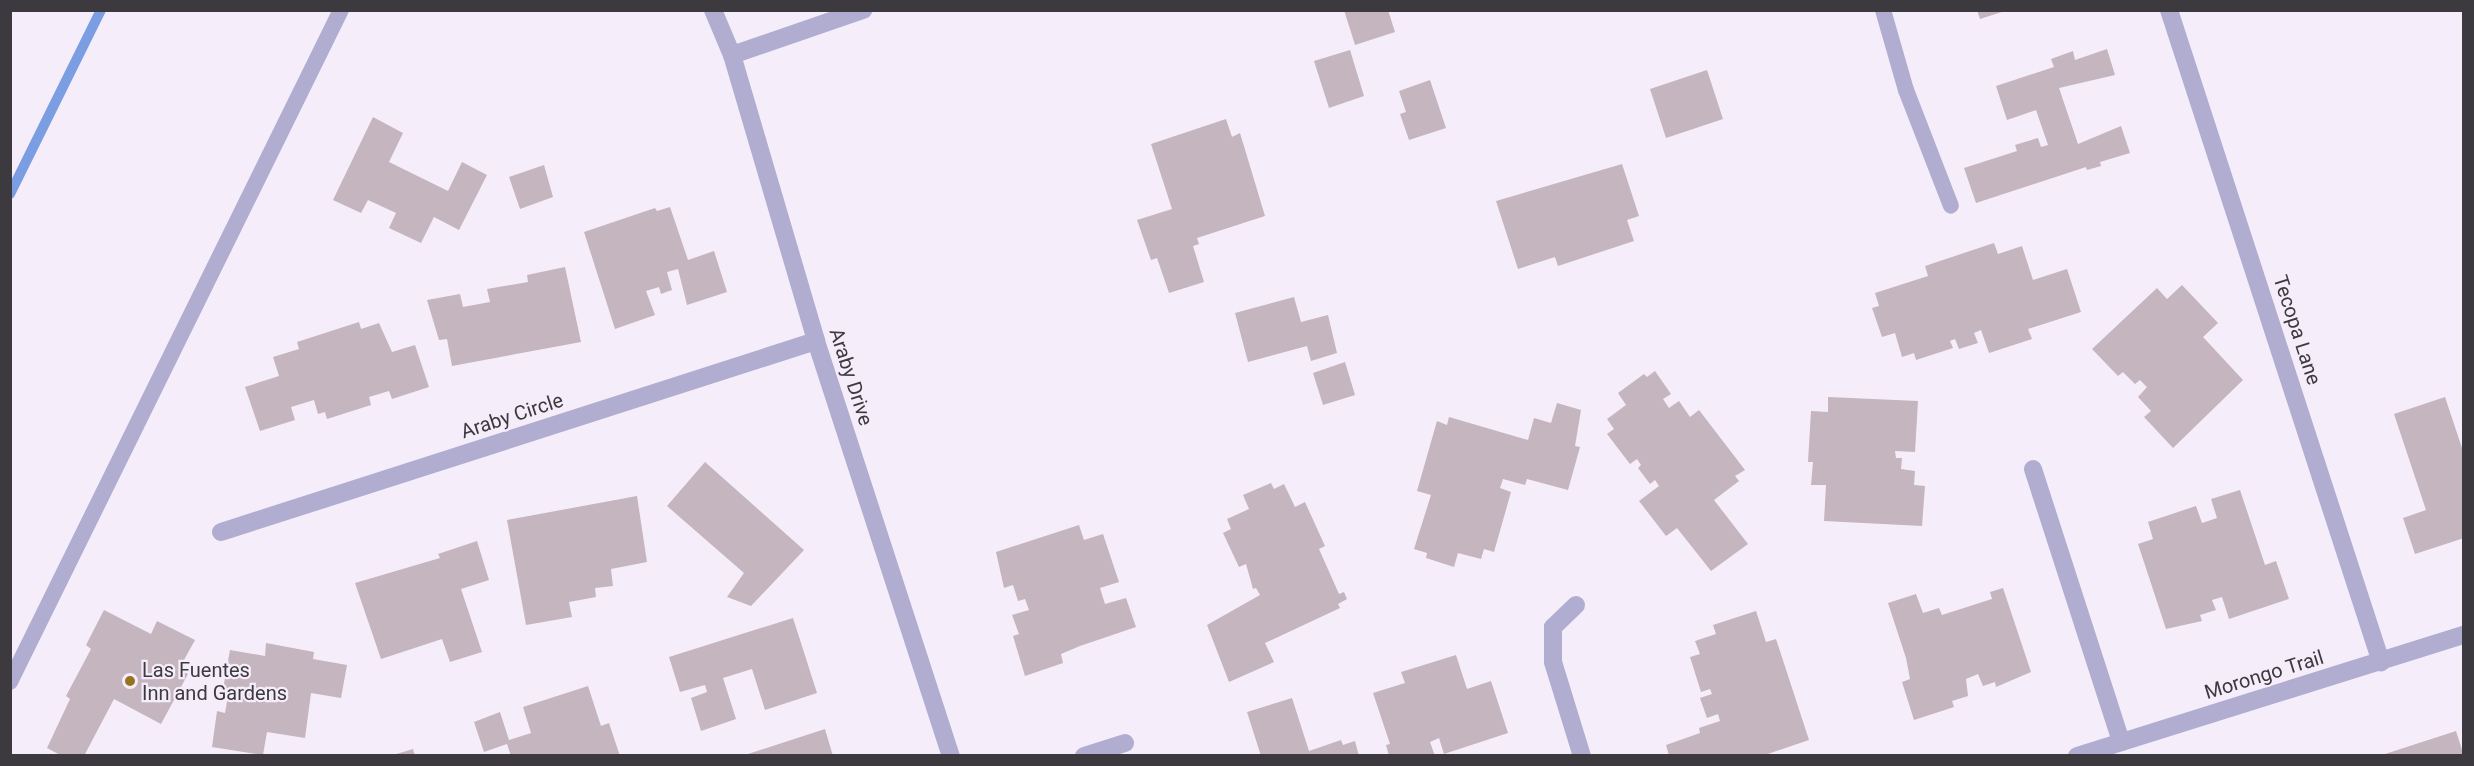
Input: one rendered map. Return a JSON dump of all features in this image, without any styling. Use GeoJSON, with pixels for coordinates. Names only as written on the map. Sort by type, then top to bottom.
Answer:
{"type":"FeatureCollection","features":[{"type":"Feature","properties":{"kind":"street","name":"Araby Drive"},"geometry":{"type":"LineString","coordinates":[[713,10],[732,55],[816,341],[951,756]]}},
{"type":"Feature","properties":{"kind":"street"},"geometry":{"type":"LineString","coordinates":[[732,55],[863,10]]}},
{"type":"Feature","properties":{"kind":"street","name":"Tecopa Lane"},"geometry":{"type":"LineString","coordinates":[[2169,10],[2381,662]]}},
{"type":"Feature","properties":{"kind":"street","name":"Araby Circle"},"geometry":{"type":"LineString","coordinates":[[221,532],[816,341]]}},
{"type":"Feature","properties":{"kind":"street"},"geometry":{"type":"LineString","coordinates":[[2033,469],[2123,749]]}},
{"type":"Feature","properties":{"kind":"street"},"geometry":{"type":"LineString","coordinates":[[1576,605],[1553,627],[1553,662],[1582,756]]}},
{"type":"Feature","properties":{"kind":"street","name":"Morongo Trail"},"geometry":{"type":"LineString","coordinates":[[2076,756],[2123,749],[2463,635]]}},
{"type":"Feature","properties":{"kind":"street"},"geometry":{"type":"LineString","coordinates":[[1084,756],[1125,743]]}},
{"type":"Feature","properties":{"kind":"lane"},"geometry":{"type":"LineString","coordinates":[[10,682],[341,10]]}},
{"type":"Feature","properties":{"kind":"lane"},"geometry":{"type":"LineString","coordinates":[[1883,10],[1906,90],[1952,206]]}},
{"type":"Feature","properties":{"kind":"building"},"geometry":{"type":"Polygon","coordinates":[[[1344,10],[1388,10],[1395,32],[1355,45],[1344,10]]]}},
{"type":"Feature","properties":{"kind":"building"},"geometry":{"type":"Polygon","coordinates":[[[1977,10],[2005,10],[2005,11],[1980,19],[1977,10]]]}},
{"type":"Feature","properties":{"kind":"building"},"geometry":{"type":"Polygon","coordinates":[[[2107,49],[2115,75],[2059,88],[2078,144],[2121,126],[2130,153],[2100,162],[2101,166],[2087,170],[2086,167],[1976,203],[1964,168],[2017,151],[2015,145],[2038,138],[2041,147],[2048,145],[2036,110],[2007,120],[1996,86],[2054,67],[2051,59],[2073,51],[2075,60],[2107,49]]]}},
{"type":"Feature","properties":{"kind":"building"},"geometry":{"type":"Polygon","coordinates":[[[1350,50],[1364,96],[1329,108],[1314,61],[1350,50]]]}},
{"type":"Feature","properties":{"kind":"building"},"geometry":{"type":"Polygon","coordinates":[[[1707,70],[1723,119],[1666,138],[1650,89],[1707,70]]]}},
{"type":"Feature","properties":{"kind":"building"},"geometry":{"type":"Polygon","coordinates":[[[1430,80],[1446,128],[1409,140],[1400,114],[1406,112],[1399,91],[1430,80]]]}},
{"type":"Feature","properties":{"kind":"building"},"geometry":{"type":"Polygon","coordinates":[[[373,117],[403,133],[389,162],[448,191],[462,162],[487,175],[459,230],[434,217],[421,243],[389,228],[396,213],[368,200],[361,213],[333,200],[373,117]]]}},
{"type":"Feature","properties":{"kind":"building"},"geometry":{"type":"Polygon","coordinates":[[[1226,119],[1232,137],[1240,133],[1265,216],[1197,238],[1199,244],[1193,246],[1204,282],[1169,293],[1157,258],[1151,260],[1137,220],[1172,209],[1151,144],[1226,119]]]}},
{"type":"Feature","properties":{"kind":"building"},"geometry":{"type":"Polygon","coordinates":[[[1622,164],[1639,216],[1627,220],[1634,241],[1558,266],[1555,257],[1518,269],[1496,201],[1622,164]]]}},
{"type":"Feature","properties":{"kind":"building"},"geometry":{"type":"Polygon","coordinates":[[[544,165],[553,197],[520,209],[509,177],[544,165]]]}},
{"type":"Feature","properties":{"kind":"building"},"geometry":{"type":"Polygon","coordinates":[[[670,207],[688,260],[714,251],[727,292],[687,305],[678,269],[667,272],[672,290],[661,294],[659,287],[646,291],[655,315],[615,329],[584,232],[655,208],[657,211],[670,207]]]}},
{"type":"Feature","properties":{"kind":"building"},"geometry":{"type":"Polygon","coordinates":[[[1994,243],[1998,254],[2022,246],[2033,280],[2067,269],[2081,312],[2028,329],[2032,339],[1989,353],[1981,330],[1974,333],[1978,343],[1959,349],[1955,339],[1950,341],[1953,348],[1916,360],[1914,353],[1902,357],[1895,333],[1882,337],[1872,308],[1879,306],[1875,293],[1928,276],[1925,266],[1994,243]]]}},
{"type":"Feature","properties":{"kind":"building"},"geometry":{"type":"Polygon","coordinates":[[[565,267],[581,342],[452,366],[447,339],[439,340],[427,300],[460,294],[463,307],[490,302],[487,289],[528,282],[527,275],[565,267]]]}},
{"type":"Feature","properties":{"kind":"building"},"geometry":{"type":"Polygon","coordinates":[[[2182,285],[2218,323],[2203,337],[2243,380],[2173,448],[2144,417],[2151,411],[2138,397],[2147,387],[2140,380],[2135,384],[2123,372],[2118,376],[2092,349],[2157,288],[2167,299],[2182,285]]]}},
{"type":"Feature","properties":{"kind":"building"},"geometry":{"type":"Polygon","coordinates":[[[1294,297],[1301,322],[1328,315],[1337,353],[1311,361],[1307,346],[1248,362],[1235,313],[1294,297]]]}},
{"type":"Feature","properties":{"kind":"building"},"geometry":{"type":"Polygon","coordinates":[[[359,322],[361,329],[379,323],[392,352],[415,345],[429,387],[392,399],[389,391],[369,397],[371,405],[327,419],[325,412],[318,414],[314,400],[291,407],[295,420],[260,431],[245,387],[279,376],[273,357],[299,349],[297,342],[359,322]]]}},
{"type":"Feature","properties":{"kind":"building"},"geometry":{"type":"Polygon","coordinates":[[[1345,362],[1355,395],[1323,405],[1313,373],[1345,362]]]}},
{"type":"Feature","properties":{"kind":"building"},"geometry":{"type":"Polygon","coordinates":[[[1655,371],[1671,394],[1663,399],[1669,408],[1679,401],[1690,417],[1699,410],[1745,470],[1735,476],[1739,481],[1714,500],[1748,544],[1711,571],[1677,528],[1666,536],[1639,501],[1659,486],[1655,480],[1650,484],[1638,468],[1641,465],[1637,459],[1630,464],[1607,434],[1614,429],[1607,419],[1626,405],[1618,393],[1644,374],[1647,377],[1655,371]]]}},
{"type":"Feature","properties":{"kind":"building"},"geometry":{"type":"Polygon","coordinates":[[[1828,397],[1918,401],[1915,452],[1895,451],[1896,458],[1902,458],[1901,469],[1915,471],[1914,485],[1925,486],[1922,526],[1824,521],[1826,485],[1811,485],[1813,462],[1808,462],[1811,411],[1828,412],[1828,397]]]}},
{"type":"Feature","properties":{"kind":"building"},"geometry":{"type":"Polygon","coordinates":[[[2445,397],[2464,454],[2464,538],[2415,554],[2403,518],[2426,510],[2394,414],[2445,397]]]}},
{"type":"Feature","properties":{"kind":"building"},"geometry":{"type":"Polygon","coordinates":[[[1557,403],[1581,410],[1575,446],[1580,447],[1568,490],[1527,479],[1525,485],[1503,479],[1500,488],[1511,492],[1494,552],[1484,549],[1481,559],[1458,553],[1454,567],[1426,558],[1427,553],[1414,549],[1431,495],[1417,491],[1437,421],[1447,425],[1449,417],[1528,440],[1534,418],[1551,423],[1557,403]]]}},
{"type":"Feature","properties":{"kind":"building"},"geometry":{"type":"Polygon","coordinates":[[[705,462],[804,550],[751,606],[727,597],[744,573],[667,506],[705,462]]]}},
{"type":"Feature","properties":{"kind":"building"},"geometry":{"type":"Polygon","coordinates":[[[1271,483],[1274,489],[1284,484],[1295,507],[1305,502],[1325,546],[1319,549],[1339,594],[1344,592],[1347,599],[1338,604],[1340,608],[1265,643],[1274,662],[1229,682],[1207,625],[1260,595],[1256,588],[1253,589],[1246,564],[1239,567],[1223,533],[1231,529],[1227,519],[1249,509],[1243,495],[1271,483]]]}},
{"type":"Feature","properties":{"kind":"building"},"geometry":{"type":"Polygon","coordinates":[[[2240,490],[2265,565],[2276,561],[2289,599],[2229,619],[2222,597],[2212,600],[2216,610],[2200,615],[2202,621],[2166,629],[2138,544],[2153,539],[2148,522],[2196,506],[2202,523],[2217,518],[2211,499],[2240,490]]]}},
{"type":"Feature","properties":{"kind":"building"},"geometry":{"type":"Polygon","coordinates":[[[637,496],[647,562],[611,569],[613,586],[595,588],[596,597],[569,602],[572,617],[526,625],[507,520],[637,496]]]}},
{"type":"Feature","properties":{"kind":"building"},"geometry":{"type":"Polygon","coordinates":[[[1079,525],[1084,540],[1103,534],[1119,582],[1100,588],[1105,604],[1126,598],[1136,627],[1061,654],[1063,663],[1025,676],[1013,636],[1019,634],[1012,615],[1029,610],[1025,599],[1018,601],[1013,585],[1004,588],[996,552],[1079,525]]]}},
{"type":"Feature","properties":{"kind":"building"},"geometry":{"type":"Polygon","coordinates":[[[477,541],[489,580],[461,589],[482,652],[450,662],[442,639],[381,659],[355,583],[440,558],[438,554],[477,541]]]}},
{"type":"Feature","properties":{"kind":"building"},"geometry":{"type":"Polygon","coordinates":[[[2003,588],[2031,672],[1996,687],[1995,682],[1983,686],[1978,674],[1966,679],[1968,696],[1952,701],[1954,707],[1914,720],[1902,682],[1910,679],[1906,658],[1888,603],[1916,594],[1923,613],[1939,608],[1942,615],[1992,599],[1990,592],[2003,588]]]}},
{"type":"Feature","properties":{"kind":"building","name":"Las Fuentes Inn and Gardens"},"geometry":{"type":"Polygon","coordinates":[[[104,610],[151,634],[157,621],[195,640],[179,669],[188,674],[161,724],[114,699],[84,756],[62,756],[47,748],[70,699],[66,696],[91,649],[86,645],[104,610]]]}},
{"type":"Feature","properties":{"kind":"building"},"geometry":{"type":"Polygon","coordinates":[[[1756,611],[1766,642],[1776,639],[1809,740],[1762,756],[1669,756],[1666,745],[1700,733],[1699,728],[1720,721],[1718,714],[1707,718],[1700,698],[1712,694],[1710,689],[1701,692],[1690,657],[1700,654],[1695,641],[1716,634],[1713,625],[1756,611]]]}},
{"type":"Feature","properties":{"kind":"building"},"geometry":{"type":"Polygon","coordinates":[[[793,618],[817,693],[765,710],[752,669],[723,678],[736,719],[701,731],[691,698],[707,692],[705,685],[680,692],[669,657],[793,618]]]}},
{"type":"Feature","properties":{"kind":"building"},"geometry":{"type":"Polygon","coordinates":[[[266,643],[314,652],[313,659],[347,665],[341,698],[311,693],[305,738],[267,732],[263,755],[212,747],[217,711],[225,713],[228,696],[222,695],[230,650],[265,656],[266,643]]]}},
{"type":"Feature","properties":{"kind":"building"},"geometry":{"type":"Polygon","coordinates":[[[1456,655],[1467,689],[1491,681],[1508,733],[1444,754],[1439,738],[1430,742],[1435,756],[1389,756],[1386,745],[1390,744],[1373,693],[1405,683],[1401,672],[1456,655]]]}},
{"type":"Feature","properties":{"kind":"building"},"geometry":{"type":"Polygon","coordinates":[[[588,686],[601,726],[609,723],[620,756],[511,756],[507,744],[484,752],[474,722],[500,712],[509,740],[531,733],[523,707],[588,686]]]}},
{"type":"Feature","properties":{"kind":"building"},"geometry":{"type":"Polygon","coordinates":[[[1292,698],[1309,751],[1341,740],[1343,745],[1355,741],[1359,756],[1261,756],[1247,712],[1292,698]]]}},
{"type":"Feature","properties":{"kind":"building"},"geometry":{"type":"Polygon","coordinates":[[[825,729],[833,756],[745,756],[745,755],[825,729]]]}},
{"type":"Feature","properties":{"kind":"building"},"geometry":{"type":"Polygon","coordinates":[[[2456,731],[2464,756],[2382,756],[2382,755],[2456,731]]]}},
{"type":"Feature","properties":{"kind":"building"},"geometry":{"type":"Polygon","coordinates":[[[413,749],[415,756],[393,756],[393,755],[413,749]]]}},
{"type":"Feature","properties":{"kind":"waterway"},"geometry":{"type":"LineString","coordinates":[[10,194],[101,10]]}},
{"type":"Feature","properties":{"kind":"place","name":"Las Fuentes Inn and Gardens"},"geometry":{"type":"Point","coordinates":[130,681]}}]}
